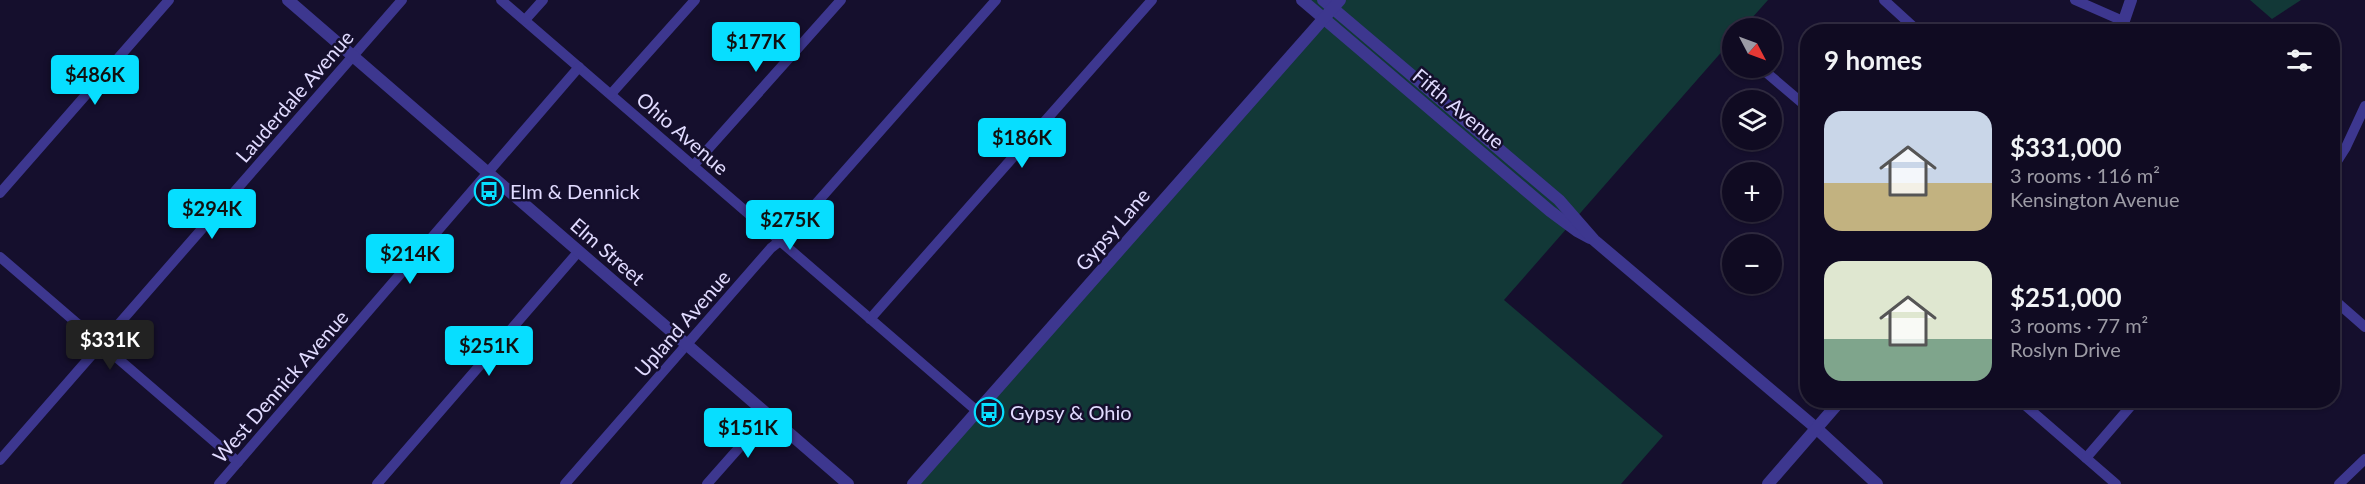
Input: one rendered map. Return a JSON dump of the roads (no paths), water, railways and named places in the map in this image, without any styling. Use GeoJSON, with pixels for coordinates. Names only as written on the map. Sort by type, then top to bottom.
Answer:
{"type":"FeatureCollection","features":[{"type":"Feature","properties":{"kind":"street"},"geometry":{"type":"LineString","coordinates":[[0,193],[169,0]]}},
{"type":"Feature","properties":{"kind":"street","name":"Elm Street"},"geometry":{"type":"LineString","coordinates":[[288,0],[848,484]]}},
{"type":"Feature","properties":{"kind":"street","name":"Lauderdale Avenue"},"geometry":{"type":"LineString","coordinates":[[0,460],[402,0]]}},
{"type":"Feature","properties":{"kind":"street","name":"Ohio Avenue"},"geometry":{"type":"LineString","coordinates":[[501,0],[977,411]]}},
{"type":"Feature","properties":{"kind":"street"},"geometry":{"type":"LineString","coordinates":[[525,20],[543,0]]}},
{"type":"Feature","properties":{"kind":"street"},"geometry":{"type":"LineString","coordinates":[[611,94],[695,0]]}},
{"type":"Feature","properties":{"kind":"street"},"geometry":{"type":"LineString","coordinates":[[693,166],[841,0]]}},
{"type":"Feature","properties":{"kind":"street","name":"Upland Avenue"},"geometry":{"type":"LineString","coordinates":[[566,484],[771,248],[790,233],[996,0]]}},
{"type":"Feature","properties":{"kind":"street"},"geometry":{"type":"LineString","coordinates":[[870,319],[1152,0]]}},
{"type":"Feature","properties":{"kind":"street","name":"Fifth Avenue"},"geometry":{"type":"LineString","coordinates":[[1302,0],[1550,211],[1577,231],[1594,240]]}},
{"type":"Feature","properties":{"kind":"street"},"geometry":{"type":"LineString","coordinates":[[1884,0],[1910,24]]}},
{"type":"Feature","properties":{"kind":"street"},"geometry":{"type":"LineString","coordinates":[[2075,0],[2117,24]]}},
{"type":"Feature","properties":{"kind":"street"},"geometry":{"type":"LineString","coordinates":[[2122,24],[2131,0]]}},
{"type":"Feature","properties":{"kind":"street","name":"Fifth Avenue"},"geometry":{"type":"LineString","coordinates":[[1332,3],[1559,200],[1594,240],[1816,428],[1877,484]]}},
{"type":"Feature","properties":{"kind":"street","name":"Gypsy Lane"},"geometry":{"type":"LineString","coordinates":[[913,484],[1324,18],[1332,3]]}},
{"type":"Feature","properties":{"kind":"street","name":"West Dennick Avenue"},"geometry":{"type":"LineString","coordinates":[[219,484],[579,67]]}},
{"type":"Feature","properties":{"kind":"street"},"geometry":{"type":"LineString","coordinates":[[1773,78],[1800,101]]}},
{"type":"Feature","properties":{"kind":"street"},"geometry":{"type":"LineString","coordinates":[[2340,156],[2353,134],[2365,106]]}},
{"type":"Feature","properties":{"kind":"street"},"geometry":{"type":"LineString","coordinates":[[377,484],[579,251]]}},
{"type":"Feature","properties":{"kind":"street"},"geometry":{"type":"LineString","coordinates":[[0,257],[238,462]]}},
{"type":"Feature","properties":{"kind":"street"},"geometry":{"type":"LineString","coordinates":[[2340,305],[2365,327]]}},
{"type":"Feature","properties":{"kind":"street"},"geometry":{"type":"LineString","coordinates":[[1768,484],[1834,408]]}},
{"type":"Feature","properties":{"kind":"street"},"geometry":{"type":"LineString","coordinates":[[2028,408],[2116,484]]}},
{"type":"Feature","properties":{"kind":"street"},"geometry":{"type":"LineString","coordinates":[[2086,458],[2129,408]]}},
{"type":"Feature","properties":{"kind":"street"},"geometry":{"type":"LineString","coordinates":[[707,484],[768,415]]}},
{"type":"Feature","properties":{"kind":"street"},"geometry":{"type":"LineString","coordinates":[[2339,484],[2365,459]]}},
{"type":"Feature","properties":{"kind":"place","name":"Elm & Dennick"},"geometry":{"type":"Point","coordinates":[489,191]}},
{"type":"Feature","properties":{"kind":"place","name":"Gypsy & Ohio"},"geometry":{"type":"Point","coordinates":[989,412]}}]}
